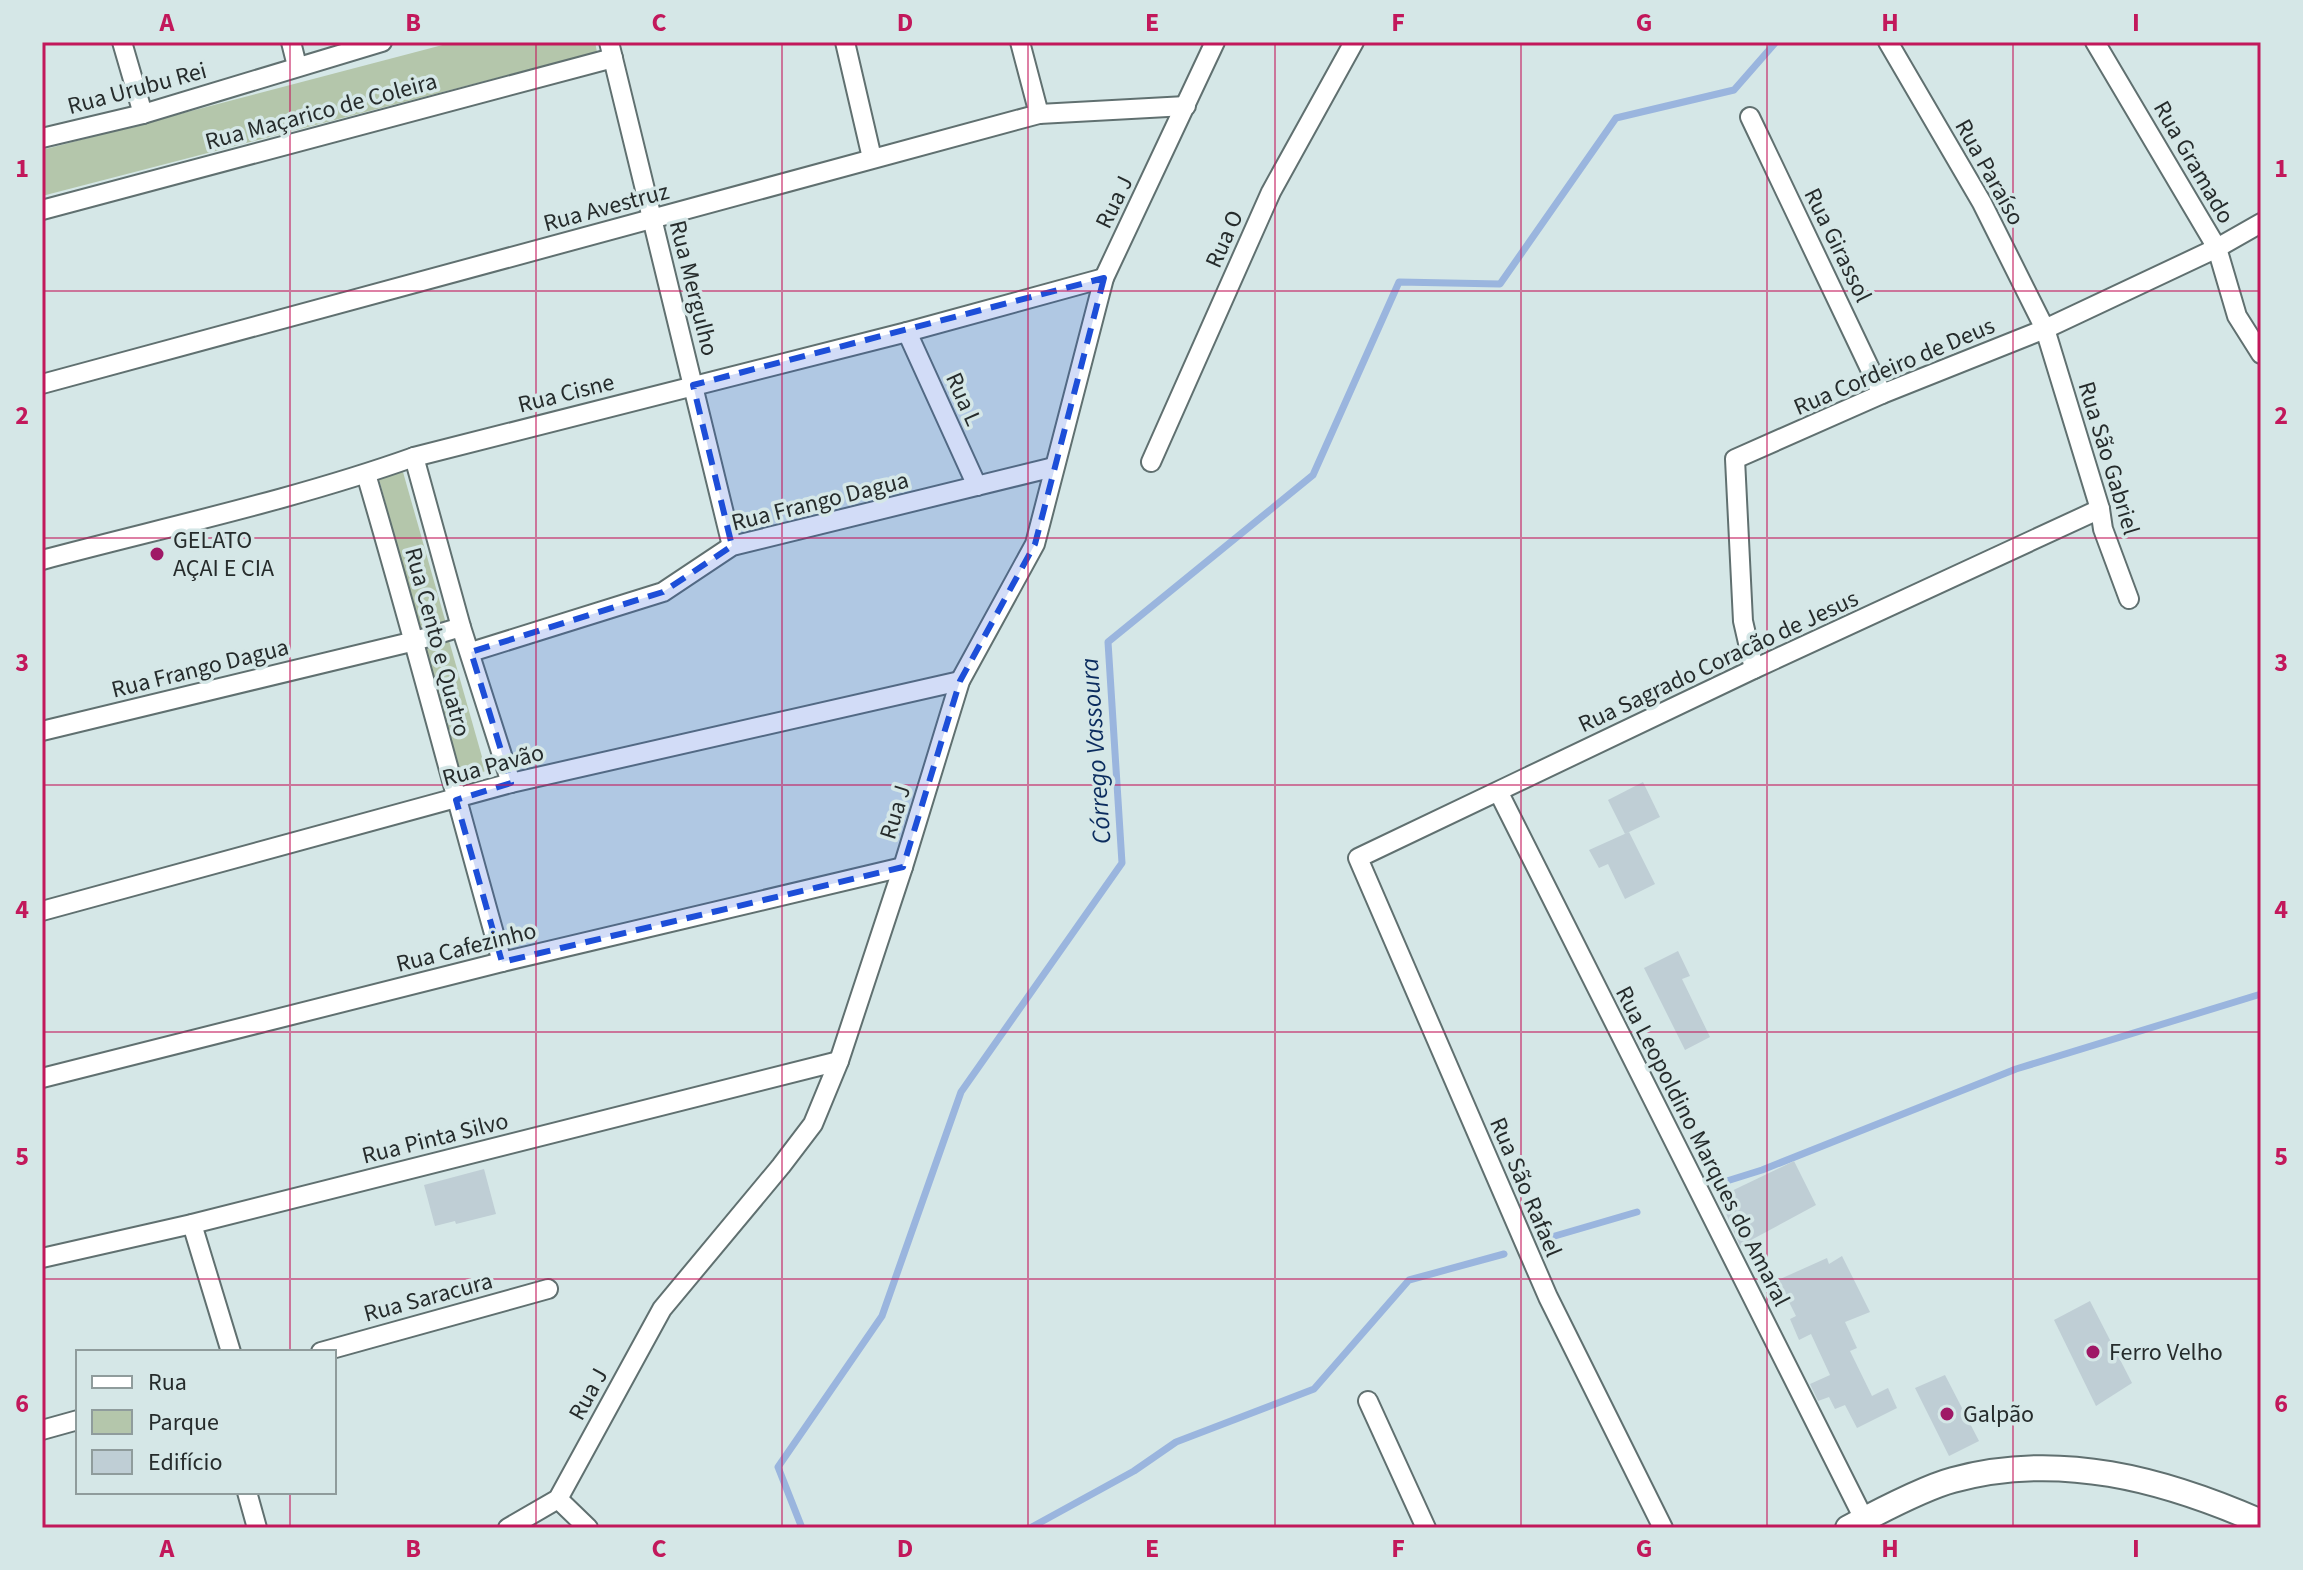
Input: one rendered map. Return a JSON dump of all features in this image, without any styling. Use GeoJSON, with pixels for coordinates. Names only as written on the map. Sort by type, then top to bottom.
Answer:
{"type":"FeatureCollection","features":[{"type":"Feature","properties":{"kind":"main road"},"geometry":{"type":"LineString","coordinates":[[1856,1524],[1950,1480],[2016,1467],[2065,1467],[2114,1474],[2181,1490],[2261,1522]]}},
{"type":"Feature","properties":{"kind":"main road"},"geometry":{"type":"LineString","coordinates":[[2234,1510],[2261,1510]]}},
{"type":"Feature","properties":{"kind":"street"},"geometry":{"type":"LineString","coordinates":[[122,42],[143,114]]}},
{"type":"Feature","properties":{"kind":"street"},"geometry":{"type":"LineString","coordinates":[[291,42],[297,66]]}},
{"type":"Feature","properties":{"kind":"street","name":"Rua Urubu Rei"},"geometry":{"type":"LineString","coordinates":[[42,138],[143,114],[382,42]]}},
{"type":"Feature","properties":{"kind":"street"},"geometry":{"type":"LineString","coordinates":[[845,42],[872,158]]}},
{"type":"Feature","properties":{"kind":"street"},"geometry":{"type":"LineString","coordinates":[[1020,42],[1039,114]]}},
{"type":"Feature","properties":{"kind":"street","name":"Rua O"},"geometry":{"type":"LineString","coordinates":[[1151,462],[1271,192],[1354,42]]}},
{"type":"Feature","properties":{"kind":"street","name":"Rua Paraíso"},"geometry":{"type":"LineString","coordinates":[[1888,42],[1982,203],[2045,329]]}},
{"type":"Feature","properties":{"kind":"street","name":"Rua Gramado"},"geometry":{"type":"LineString","coordinates":[[2095,42],[2217,248],[2237,316],[2261,354]]}},
{"type":"Feature","properties":{"kind":"street","name":"Rua J"},"geometry":{"type":"LineString","coordinates":[[558,1499],[662,1309],[813,1124],[839,1061],[960,681],[1035,544],[1104,278],[1213,43]]}},
{"type":"Feature","properties":{"kind":"street","name":"Rua Maçarico de Coleira"},"geometry":{"type":"LineString","coordinates":[[42,210],[611,50]]}},
{"type":"Feature","properties":{"kind":"street","name":"Rua Mergulho"},"geometry":{"type":"LineString","coordinates":[[611,50],[732,546]]}},
{"type":"Feature","properties":{"kind":"street","name":"Rua Avestruz"},"geometry":{"type":"LineString","coordinates":[[42,384],[1039,114],[1186,106]]}},
{"type":"Feature","properties":{"kind":"street","name":"Rua Girassol"},"geometry":{"type":"LineString","coordinates":[[1750,117],[1882,394]]}},
{"type":"Feature","properties":{"kind":"street","name":"Rua Cordeiro de Deus"},"geometry":{"type":"LineString","coordinates":[[1754,669],[1743,621],[1735,459],[1882,394],[2045,329],[2217,248],[2261,223]]}},
{"type":"Feature","properties":{"kind":"street","name":"Rua Cisne"},"geometry":{"type":"LineString","coordinates":[[42,560],[366,474],[414,457],[907,332],[1104,278]]}},
{"type":"Feature","properties":{"kind":"street","name":"Rua São Gabriel"},"geometry":{"type":"LineString","coordinates":[[2045,329],[2100,509],[2103,529],[2129,599]]}},
{"type":"Feature","properties":{"kind":"street","name":"Rua L"},"geometry":{"type":"LineString","coordinates":[[907,332],[977,486]]}},
{"type":"Feature","properties":{"kind":"street","name":"Rua Cento e Quatro"},"geometry":{"type":"LineString","coordinates":[[414,457],[461,627],[511,783]]}},
{"type":"Feature","properties":{"kind":"street","name":"Rua Frango Dagua"},"geometry":{"type":"LineString","coordinates":[[471,652],[663,592],[732,546],[1054,467]]}},
{"type":"Feature","properties":{"kind":"street","name":"Rua Cento e Quatro"},"geometry":{"type":"LineString","coordinates":[[366,474],[502,962]]}},
{"type":"Feature","properties":{"kind":"street","name":"Rua Sagrado Coracão de Jesus"},"geometry":{"type":"LineString","coordinates":[[1358,858],[1754,669],[2100,509]]}},
{"type":"Feature","properties":{"kind":"street","name":"Rua Frango Dagua"},"geometry":{"type":"LineString","coordinates":[[42,731],[415,641],[461,627]]}},
{"type":"Feature","properties":{"kind":"street","name":"Rua Pavão"},"geometry":{"type":"LineString","coordinates":[[42,911],[511,783],[960,681]]}},
{"type":"Feature","properties":{"kind":"street","name":"Rua Leopoldino Marques do Amaral"},"geometry":{"type":"LineString","coordinates":[[1499,793],[1856,1524]]}},
{"type":"Feature","properties":{"kind":"street","name":"Rua São Rafael"},"geometry":{"type":"LineString","coordinates":[[1358,858],[1548,1297],[1663,1528]]}},
{"type":"Feature","properties":{"kind":"street","name":"Rua Cafezinho"},"geometry":{"type":"LineString","coordinates":[[42,1078],[502,962],[903,867]]}},
{"type":"Feature","properties":{"kind":"street","name":"Rua Pinta Silvo"},"geometry":{"type":"LineString","coordinates":[[42,1258],[192,1224],[839,1061]]}},
{"type":"Feature","properties":{"kind":"street"},"geometry":{"type":"LineString","coordinates":[[192,1224],[230,1350]]}},
{"type":"Feature","properties":{"kind":"street","name":"Rua Saracura"},"geometry":{"type":"LineString","coordinates":[[328,1350],[548,1289]]}},
{"type":"Feature","properties":{"kind":"street"},"geometry":{"type":"LineString","coordinates":[[1368,1401],[1426,1528]]}},
{"type":"Feature","properties":{"kind":"street"},"geometry":{"type":"LineString","coordinates":[[42,1430],[76,1421]]}},
{"type":"Feature","properties":{"kind":"street"},"geometry":{"type":"LineString","coordinates":[[248,1494],[257,1528]]}},
{"type":"Feature","properties":{"kind":"street"},"geometry":{"type":"LineString","coordinates":[[508,1528],[558,1499],[588,1528]]}},
{"type":"Feature","properties":{"kind":"highlighted area"},"geometry":{"type":"Polygon","coordinates":[[[1104,278],[1035,544],[960,681],[903,867],[502,962],[456,800],[511,783],[471,652],[663,592],[732,546],[693,385],[1104,278]]]}},
{"type":"Feature","properties":{"kind":"green space"},"geometry":{"type":"Polygon","coordinates":[[[454,42],[595,42],[597,52],[42,196],[42,150],[454,42]]]}},
{"type":"Feature","properties":{"kind":"green space"},"geometry":{"type":"Polygon","coordinates":[[[403,472],[447,627],[421,634],[379,479],[403,472]]]}},
{"type":"Feature","properties":{"kind":"green space"},"geometry":{"type":"Polygon","coordinates":[[[448,637],[486,771],[461,778],[423,645],[448,637]]]}},
{"type":"Feature","properties":{"kind":"building"},"geometry":{"type":"Polygon","coordinates":[[[1643,782],[1660,817],[1625,834],[1608,800],[1643,782]]]}},
{"type":"Feature","properties":{"kind":"building"},"geometry":{"type":"Polygon","coordinates":[[[1629,832],[1655,884],[1625,899],[1608,864],[1599,868],[1589,850],[1629,832]]]}},
{"type":"Feature","properties":{"kind":"building"},"geometry":{"type":"Polygon","coordinates":[[[1678,951],[1690,976],[1682,979],[1710,1037],[1685,1050],[1644,968],[1678,951]]]}},
{"type":"Feature","properties":{"kind":"building"},"geometry":{"type":"Polygon","coordinates":[[[1794,1161],[1816,1205],[1740,1246],[1719,1197],[1794,1161]]]}},
{"type":"Feature","properties":{"kind":"building"},"geometry":{"type":"Polygon","coordinates":[[[484,1169],[496,1214],[435,1226],[424,1185],[484,1169]]]}},
{"type":"Feature","properties":{"kind":"building"},"geometry":{"type":"Polygon","coordinates":[[[1842,1256],[1870,1312],[1845,1322],[1857,1348],[1850,1351],[1872,1396],[1888,1388],[1897,1408],[1857,1428],[1845,1405],[1835,1409],[1829,1397],[1818,1401],[1810,1384],[1830,1375],[1811,1334],[1799,1340],[1790,1319],[1796,1316],[1778,1280],[1827,1258],[1829,1264],[1842,1256]]]}},
{"type":"Feature","properties":{"kind":"building","name":"Ferro Velho"},"geometry":{"type":"Polygon","coordinates":[[[2090,1301],[2132,1383],[2096,1406],[2054,1320],[2090,1301]]]}},
{"type":"Feature","properties":{"kind":"building","name":"Galpão"},"geometry":{"type":"Polygon","coordinates":[[[1945,1375],[1979,1441],[1949,1456],[1915,1388],[1945,1375]]]}},
{"type":"Feature","properties":{"kind":"waterway","name":"Córrego Vassoura"},"geometry":{"type":"LineString","coordinates":[[802,1528],[778,1467],[882,1316],[961,1092],[1122,863],[1108,642],[1313,475],[1399,282],[1500,284],[1616,118],[1734,90],[1776,42]]}},
{"type":"Feature","properties":{"kind":"waterway"},"geometry":{"type":"LineString","coordinates":[[1714,1185],[1762,1170],[2016,1069],[2261,994]]}},
{"type":"Feature","properties":{"kind":"waterway"},"geometry":{"type":"LineString","coordinates":[[1548,1238],[1637,1212]]}},
{"type":"Feature","properties":{"kind":"waterway"},"geometry":{"type":"LineString","coordinates":[[1030,1528],[1134,1471],[1176,1442],[1314,1389],[1409,1280],[1504,1254]]}},
{"type":"Feature","properties":{"kind":"place","name":"GELATO AÇAI E CIA"},"geometry":{"type":"Point","coordinates":[157,554]}},
{"type":"Feature","properties":{"kind":"place","name":"Ferro Velho"},"geometry":{"type":"Point","coordinates":[2093,1352]}},
{"type":"Feature","properties":{"kind":"place","name":"Galpão"},"geometry":{"type":"Point","coordinates":[1947,1414]}}]}
